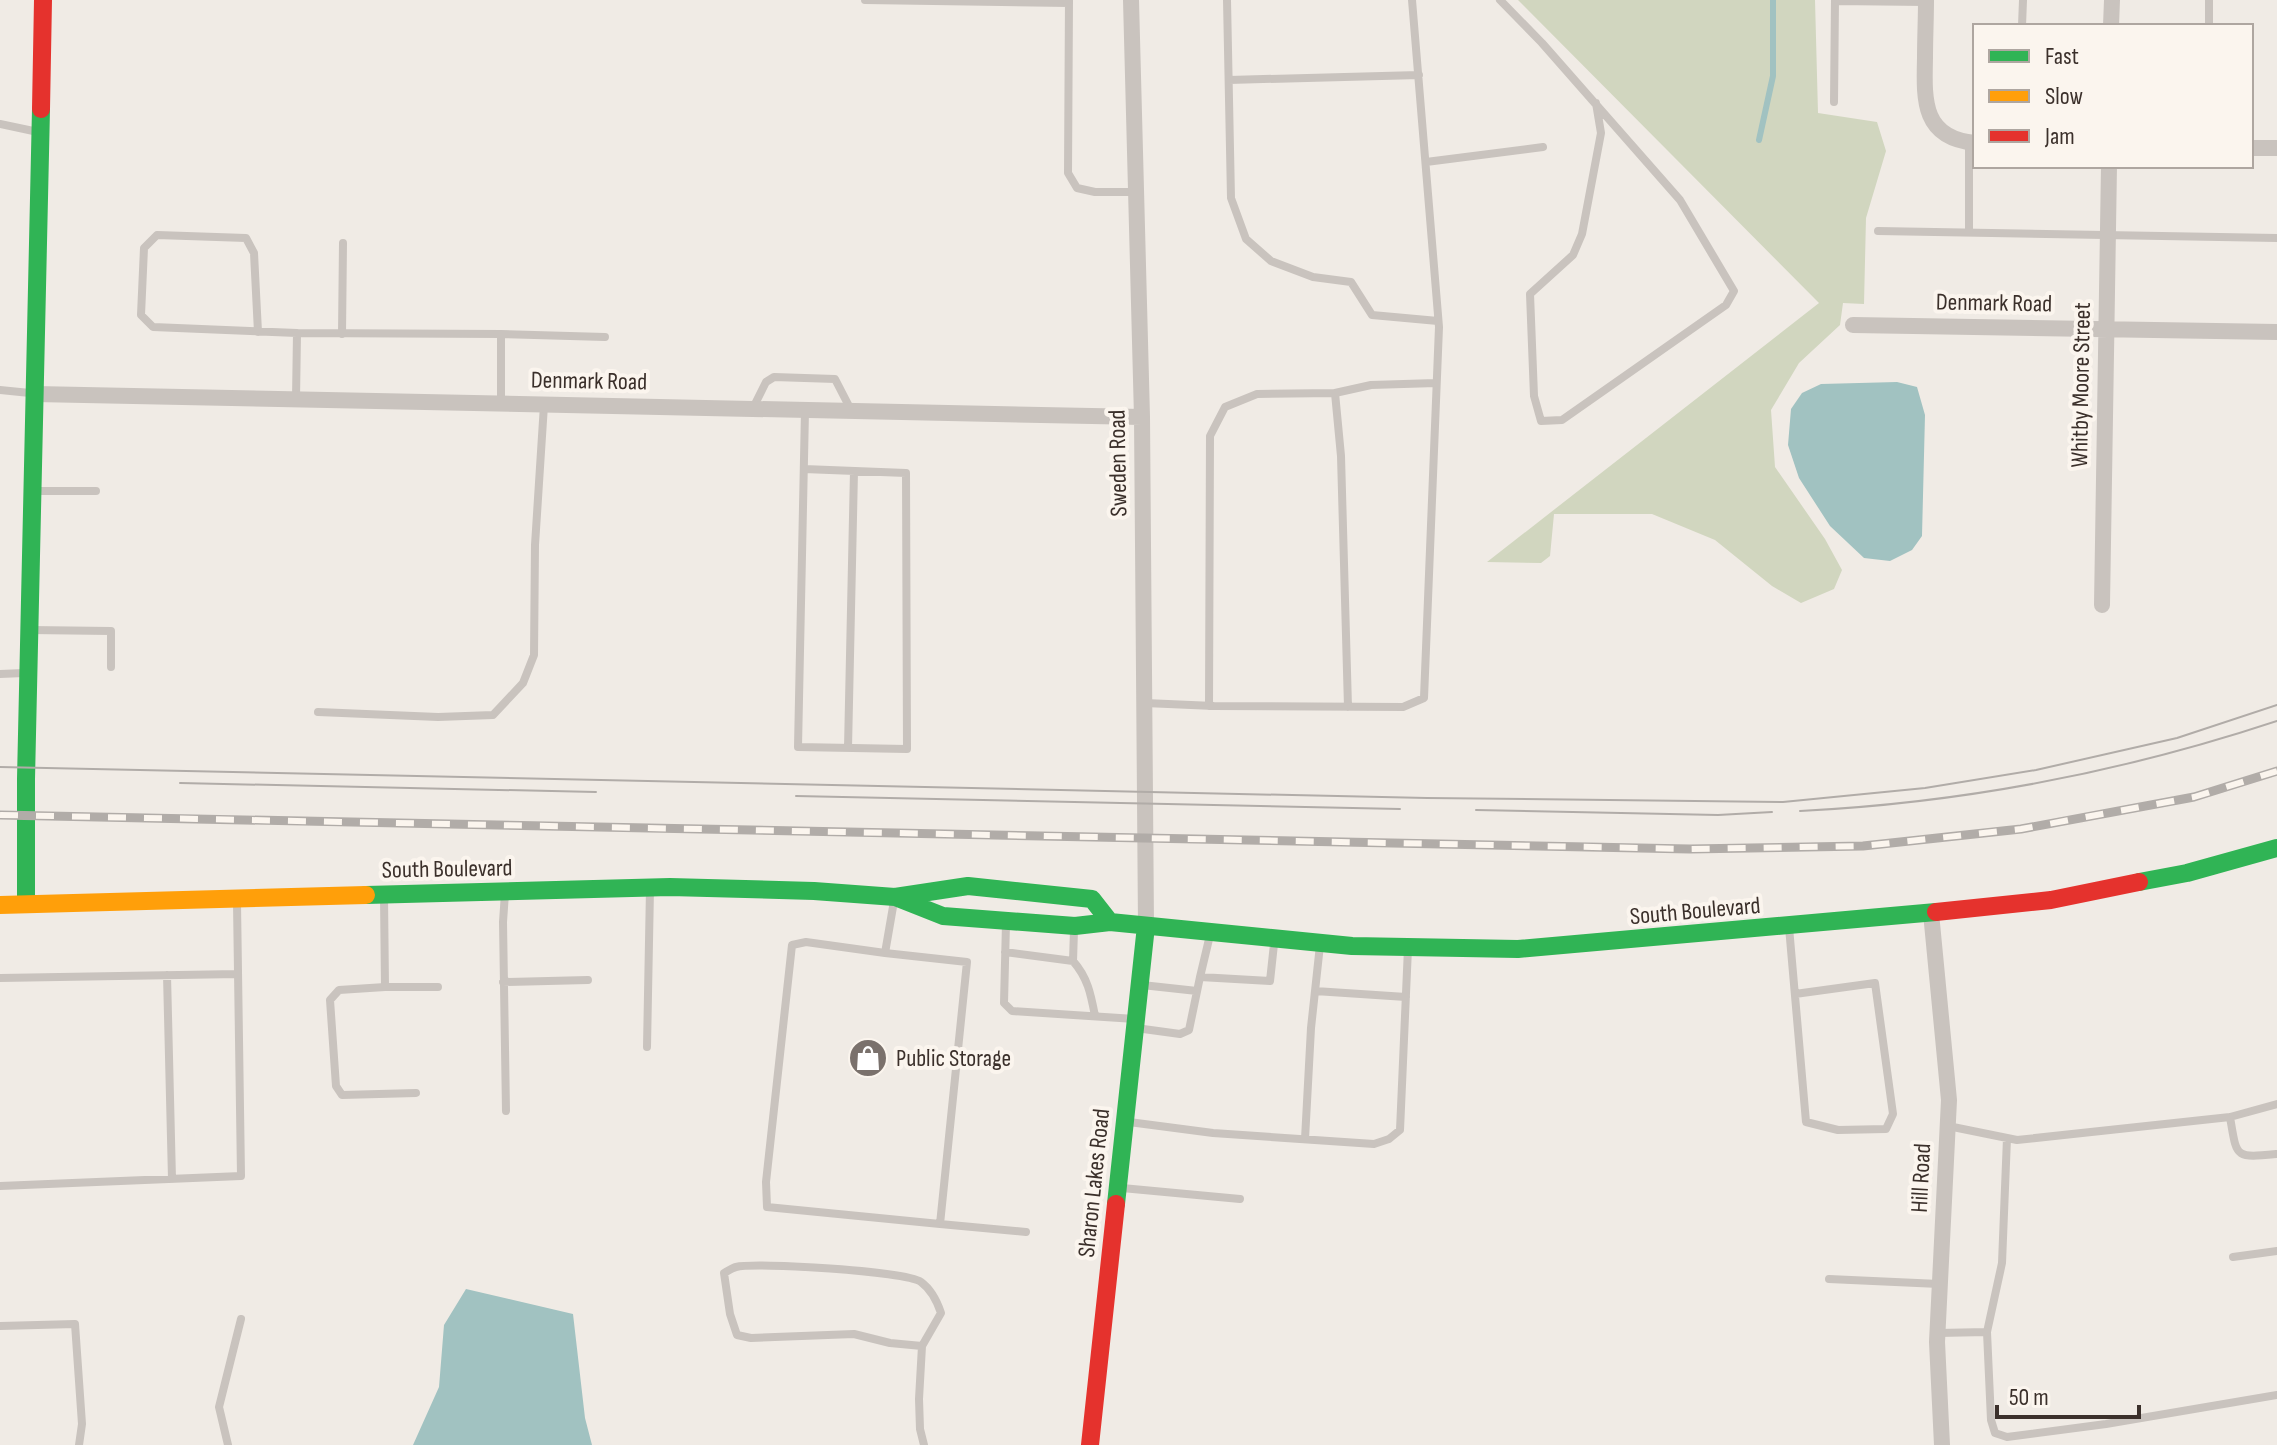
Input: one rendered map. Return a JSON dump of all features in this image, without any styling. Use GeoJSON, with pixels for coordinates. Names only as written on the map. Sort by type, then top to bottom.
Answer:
{"type":"FeatureCollection","features":[{"type":"Feature","properties":{"kind":"main road"},"geometry":{"type":"LineString","coordinates":[[26,904],[43,0]]}},
{"type":"Feature","properties":{"kind":"main road","name":"South Boulevard"},"geometry":{"type":"LineString","coordinates":[[895,897],[943,916],[1075,926],[1110,922],[1274,939],[1408,948],[1518,949],[2051,900],[2142,884],[2277,848]]}},
{"type":"Feature","properties":{"kind":"main road","name":"South Boulevard"},"geometry":{"type":"LineString","coordinates":[[0,905],[651,888],[731,888],[895,897],[968,886],[1092,899],[1110,922]]}},
{"type":"Feature","properties":{"kind":"main road","name":"Sharon Lakes Road"},"geometry":{"type":"LineString","coordinates":[[1090,1445],[1146,926]]}},
{"type":"Feature","properties":{"kind":"street","name":"Sweden Road"},"geometry":{"type":"LineString","coordinates":[[1131,0],[1142,417],[1146,926]]}},
{"type":"Feature","properties":{"kind":"street"},"geometry":{"type":"LineString","coordinates":[[2111,24],[2112,0]]}},
{"type":"Feature","properties":{"kind":"street"},"geometry":{"type":"LineString","coordinates":[[1926,1],[1924,96],[1929,115],[1939,130],[1955,141],[1972,143]]}},
{"type":"Feature","properties":{"kind":"street"},"geometry":{"type":"LineString","coordinates":[[2253,148],[2277,148]]}},
{"type":"Feature","properties":{"kind":"street","name":"Whitby Moore Street"},"geometry":{"type":"LineString","coordinates":[[2102,605],[2109,168]]}},
{"type":"Feature","properties":{"kind":"street","name":"Denmark Road"},"geometry":{"type":"LineString","coordinates":[[1853,325],[2277,332]]}},
{"type":"Feature","properties":{"kind":"street","name":"Denmark Road"},"geometry":{"type":"LineString","coordinates":[[35,394],[1142,417]]}},
{"type":"Feature","properties":{"kind":"street","name":"Hill Road"},"geometry":{"type":"LineString","coordinates":[[1931,913],[1948,1075],[1938,1333],[1942,1445]]}},
{"type":"Feature","properties":{"kind":"lane"},"geometry":{"type":"LineString","coordinates":[[865,0],[1069,2],[1068,173],[1077,188],[1095,192],[1136,192]]}},
{"type":"Feature","properties":{"kind":"lane"},"geometry":{"type":"LineString","coordinates":[[1227,0],[1231,198],[1246,239],[1271,261],[1313,277],[1351,282],[1372,315],[1438,321]]}},
{"type":"Feature","properties":{"kind":"lane"},"geometry":{"type":"LineString","coordinates":[[1145,703],[1403,707],[1424,698],[1438,321],[1412,0]]}},
{"type":"Feature","properties":{"kind":"lane"},"geometry":{"type":"LineString","coordinates":[[1500,0],[1596,103],[1680,200],[1734,291],[1726,305],[1562,420],[1541,421],[1534,396],[1530,294],[1573,255],[1582,234],[1601,133],[1596,103]]}},
{"type":"Feature","properties":{"kind":"lane"},"geometry":{"type":"LineString","coordinates":[[1834,102],[1835,0],[1926,1]]}},
{"type":"Feature","properties":{"kind":"lane"},"geometry":{"type":"LineString","coordinates":[[2022,24],[2023,0]]}},
{"type":"Feature","properties":{"kind":"lane"},"geometry":{"type":"LineString","coordinates":[[2209,0],[2209,24]]}},
{"type":"Feature","properties":{"kind":"lane"},"geometry":{"type":"LineString","coordinates":[[1229,80],[1419,75]]}},
{"type":"Feature","properties":{"kind":"lane"},"geometry":{"type":"LineString","coordinates":[[0,124],[40,132]]}},
{"type":"Feature","properties":{"kind":"lane"},"geometry":{"type":"LineString","coordinates":[[1969,232],[1972,143]]}},
{"type":"Feature","properties":{"kind":"lane"},"geometry":{"type":"LineString","coordinates":[[1426,162],[1543,147]]}},
{"type":"Feature","properties":{"kind":"lane"},"geometry":{"type":"LineString","coordinates":[[1878,231],[2277,238]]}},
{"type":"Feature","properties":{"kind":"lane"},"geometry":{"type":"LineString","coordinates":[[258,332],[254,253],[246,238],[157,235],[144,248],[141,315],[153,327],[258,332],[342,334],[605,337]]}},
{"type":"Feature","properties":{"kind":"lane"},"geometry":{"type":"LineString","coordinates":[[342,334],[343,243]]}},
{"type":"Feature","properties":{"kind":"lane"},"geometry":{"type":"LineString","coordinates":[[296,399],[297,333]]}},
{"type":"Feature","properties":{"kind":"lane"},"geometry":{"type":"LineString","coordinates":[[501,334],[501,404]]}},
{"type":"Feature","properties":{"kind":"lane"},"geometry":{"type":"LineString","coordinates":[[753,409],[766,382],[774,377],[835,379],[851,411]]}},
{"type":"Feature","properties":{"kind":"lane"},"geometry":{"type":"LineString","coordinates":[[1209,706],[1210,436],[1225,407],[1257,394],[1335,393],[1371,385],[1436,383]]}},
{"type":"Feature","properties":{"kind":"lane"},"geometry":{"type":"LineString","coordinates":[[0,390],[35,394]]}},
{"type":"Feature","properties":{"kind":"lane"},"geometry":{"type":"LineString","coordinates":[[1335,393],[1341,456],[1348,707]]}},
{"type":"Feature","properties":{"kind":"lane"},"geometry":{"type":"LineString","coordinates":[[318,712],[438,717],[493,715],[523,683],[534,655],[535,545],[544,404]]}},
{"type":"Feature","properties":{"kind":"lane"},"geometry":{"type":"LineString","coordinates":[[804,469],[906,473],[907,749],[798,747],[805,410]]}},
{"type":"Feature","properties":{"kind":"lane"},"geometry":{"type":"LineString","coordinates":[[848,748],[854,471]]}},
{"type":"Feature","properties":{"kind":"lane"},"geometry":{"type":"LineString","coordinates":[[33,491],[96,491]]}},
{"type":"Feature","properties":{"kind":"lane"},"geometry":{"type":"LineString","coordinates":[[29,630],[111,631],[111,667]]}},
{"type":"Feature","properties":{"kind":"lane"},"geometry":{"type":"LineString","coordinates":[[0,674],[29,672]]}},
{"type":"Feature","properties":{"kind":"lane"},"geometry":{"type":"LineString","coordinates":[[647,1047],[651,888]]}},
{"type":"Feature","properties":{"kind":"lane"},"geometry":{"type":"LineString","coordinates":[[505,892],[503,982],[506,1111]]}},
{"type":"Feature","properties":{"kind":"lane"},"geometry":{"type":"LineString","coordinates":[[384,895],[385,987]]}},
{"type":"Feature","properties":{"kind":"lane"},"geometry":{"type":"LineString","coordinates":[[885,953],[895,897]]}},
{"type":"Feature","properties":{"kind":"lane"},"geometry":{"type":"LineString","coordinates":[[0,1186],[241,1176],[237,898]]}},
{"type":"Feature","properties":{"kind":"lane"},"geometry":{"type":"LineString","coordinates":[[1006,921],[1004,1003],[1012,1011],[1095,1016],[1180,1034],[1189,1030],[1210,933]]}},
{"type":"Feature","properties":{"kind":"lane"},"geometry":{"type":"LineString","coordinates":[[1073,961],[1075,926]]}},
{"type":"Feature","properties":{"kind":"lane"},"geometry":{"type":"LineString","coordinates":[[1789,926],[1806,1122],[1838,1130],[1886,1129],[1893,1114],[1875,983],[1795,994]]}},
{"type":"Feature","properties":{"kind":"lane"},"geometry":{"type":"LineString","coordinates":[[1200,977],[1270,981],[1274,939]]}},
{"type":"Feature","properties":{"kind":"lane"},"geometry":{"type":"LineString","coordinates":[[940,1224],[967,962],[806,942],[792,945],[766,1182],[767,1207],[940,1224],[1026,1232]]}},
{"type":"Feature","properties":{"kind":"lane"},"geometry":{"type":"LineString","coordinates":[[1305,1139],[1321,943]]}},
{"type":"Feature","properties":{"kind":"lane"},"geometry":{"type":"LineString","coordinates":[[1124,1121],[1213,1133],[1374,1144],[1389,1139],[1400,1130],[1408,948]]}},
{"type":"Feature","properties":{"kind":"lane"},"geometry":{"type":"LineString","coordinates":[[1005,952],[1073,961],[1083,972],[1090,988],[1095,1016]]}},
{"type":"Feature","properties":{"kind":"lane"},"geometry":{"type":"LineString","coordinates":[[0,978],[238,974]]}},
{"type":"Feature","properties":{"kind":"lane"},"geometry":{"type":"LineString","coordinates":[[167,975],[172,1179]]}},
{"type":"Feature","properties":{"kind":"lane"},"geometry":{"type":"LineString","coordinates":[[503,982],[588,980]]}},
{"type":"Feature","properties":{"kind":"lane"},"geometry":{"type":"LineString","coordinates":[[1139,984],[1197,991]]}},
{"type":"Feature","properties":{"kind":"lane"},"geometry":{"type":"LineString","coordinates":[[416,1093],[342,1095],[336,1086],[330,1000],[339,990],[438,987]]}},
{"type":"Feature","properties":{"kind":"lane"},"geometry":{"type":"LineString","coordinates":[[1315,991],[1406,997]]}},
{"type":"Feature","properties":{"kind":"lane"},"geometry":{"type":"LineString","coordinates":[[1947,1126],[2017,1140],[2230,1117],[2277,1104]]}},
{"type":"Feature","properties":{"kind":"lane"},"geometry":{"type":"LineString","coordinates":[[2230,1117],[2235,1149],[2240,1154],[2250,1157],[2277,1154]]}},
{"type":"Feature","properties":{"kind":"lane"},"geometry":{"type":"LineString","coordinates":[[2007,1138],[2002,1263],[1987,1332],[1991,1420],[1995,1433],[2007,1437],[2106,1424],[2277,1395]]}},
{"type":"Feature","properties":{"kind":"lane"},"geometry":{"type":"LineString","coordinates":[[1117,1188],[1240,1199]]}},
{"type":"Feature","properties":{"kind":"lane"},"geometry":{"type":"LineString","coordinates":[[2233,1257],[2277,1251]]}},
{"type":"Feature","properties":{"kind":"lane"},"geometry":{"type":"LineString","coordinates":[[922,1346],[890,1343],[854,1334],[751,1338],[737,1335],[724,1273],[737,1267],[780,1267],[868,1271],[919,1280],[935,1297],[941,1313],[922,1346],[919,1399],[924,1445]]}},
{"type":"Feature","properties":{"kind":"lane"},"geometry":{"type":"LineString","coordinates":[[1829,1279],[1940,1284]]}},
{"type":"Feature","properties":{"kind":"lane"},"geometry":{"type":"LineString","coordinates":[[228,1445],[219,1407],[241,1319]]}},
{"type":"Feature","properties":{"kind":"lane"},"geometry":{"type":"LineString","coordinates":[[0,1326],[75,1324],[82,1424],[79,1445]]}},
{"type":"Feature","properties":{"kind":"lane"},"geometry":{"type":"LineString","coordinates":[[1938,1333],[1987,1332]]}},
{"type":"Feature","properties":{"kind":"green space"},"geometry":{"type":"Polygon","coordinates":[[[1518,0],[1815,0],[1818,113],[1877,122],[1886,151],[1866,218],[1864,304],[1843,303],[1840,325],[1799,363],[1771,410],[1775,467],[1825,539],[1842,570],[1834,589],[1801,603],[1772,586],[1715,540],[1652,514],[1554,514],[1550,556],[1541,563],[1487,562],[1819,303],[1518,0]]]}},
{"type":"Feature","properties":{"kind":"water"},"geometry":{"type":"Polygon","coordinates":[[[1897,382],[1917,387],[1925,415],[1922,536],[1912,550],[1890,561],[1864,558],[1830,526],[1799,478],[1788,445],[1791,409],[1802,393],[1821,384],[1897,382]]]}},
{"type":"Feature","properties":{"kind":"water"},"geometry":{"type":"Polygon","coordinates":[[[466,1289],[573,1314],[585,1418],[592,1445],[413,1445],[439,1387],[444,1325],[466,1289]]]}},
{"type":"Feature","properties":{"kind":"waterway"},"geometry":{"type":"LineString","coordinates":[[1759,140],[1773,76],[1773,0]]}},
{"type":"Feature","properties":{"kind":"tram line"},"geometry":{"type":"LineString","coordinates":[[0,767],[1427,798],[1783,802],[1925,788],[2036,770],[2177,738],[2277,705]]}},
{"type":"Feature","properties":{"kind":"tram line"},"geometry":{"type":"LineString","coordinates":[[1800,811],[1921,801],[2042,782],[2160,755],[2277,721]]}},
{"type":"Feature","properties":{"kind":"tram line"},"geometry":{"type":"LineString","coordinates":[[180,783],[596,792]]}},
{"type":"Feature","properties":{"kind":"tram line"},"geometry":{"type":"LineString","coordinates":[[796,796],[1400,809]]}},
{"type":"Feature","properties":{"kind":"tram line"},"geometry":{"type":"LineString","coordinates":[[1476,810],[1718,815],[1772,812]]}},
{"type":"Feature","properties":{"kind":"railway"},"geometry":{"type":"LineString","coordinates":[[0,815],[1690,849],[1863,846],[2021,829],[2194,797],[2277,771]]}},
{"type":"Feature","properties":{"kind":"traffic: fast"},"geometry":{"type":"LineString","coordinates":[[26,904],[41,109]]}},
{"type":"Feature","properties":{"kind":"traffic: fast"},"geometry":{"type":"LineString","coordinates":[[2139,882],[2187,873],[2277,848]]}},
{"type":"Feature","properties":{"kind":"traffic: fast"},"geometry":{"type":"LineString","coordinates":[[366,895],[670,887],[895,897],[968,886],[1092,899],[1110,922]]}},
{"type":"Feature","properties":{"kind":"traffic: fast"},"geometry":{"type":"LineString","coordinates":[[895,897],[943,916],[1075,926],[1110,922],[1352,946],[1518,949],[1936,912]]}},
{"type":"Feature","properties":{"kind":"traffic: fast"},"geometry":{"type":"LineString","coordinates":[[1116,1204],[1146,926]]}},
{"type":"Feature","properties":{"kind":"traffic: slow"},"geometry":{"type":"LineString","coordinates":[[0,905],[366,895]]}},
{"type":"Feature","properties":{"kind":"traffic: jam"},"geometry":{"type":"LineString","coordinates":[[41,109],[43,0]]}},
{"type":"Feature","properties":{"kind":"traffic: jam"},"geometry":{"type":"LineString","coordinates":[[1936,912],[2051,900],[2139,882]]}},
{"type":"Feature","properties":{"kind":"traffic: jam"},"geometry":{"type":"LineString","coordinates":[[1090,1445],[1116,1204]]}},
{"type":"Feature","properties":{"kind":"place","name":"Public Storage"},"geometry":{"type":"Point","coordinates":[868,1058]}}]}
